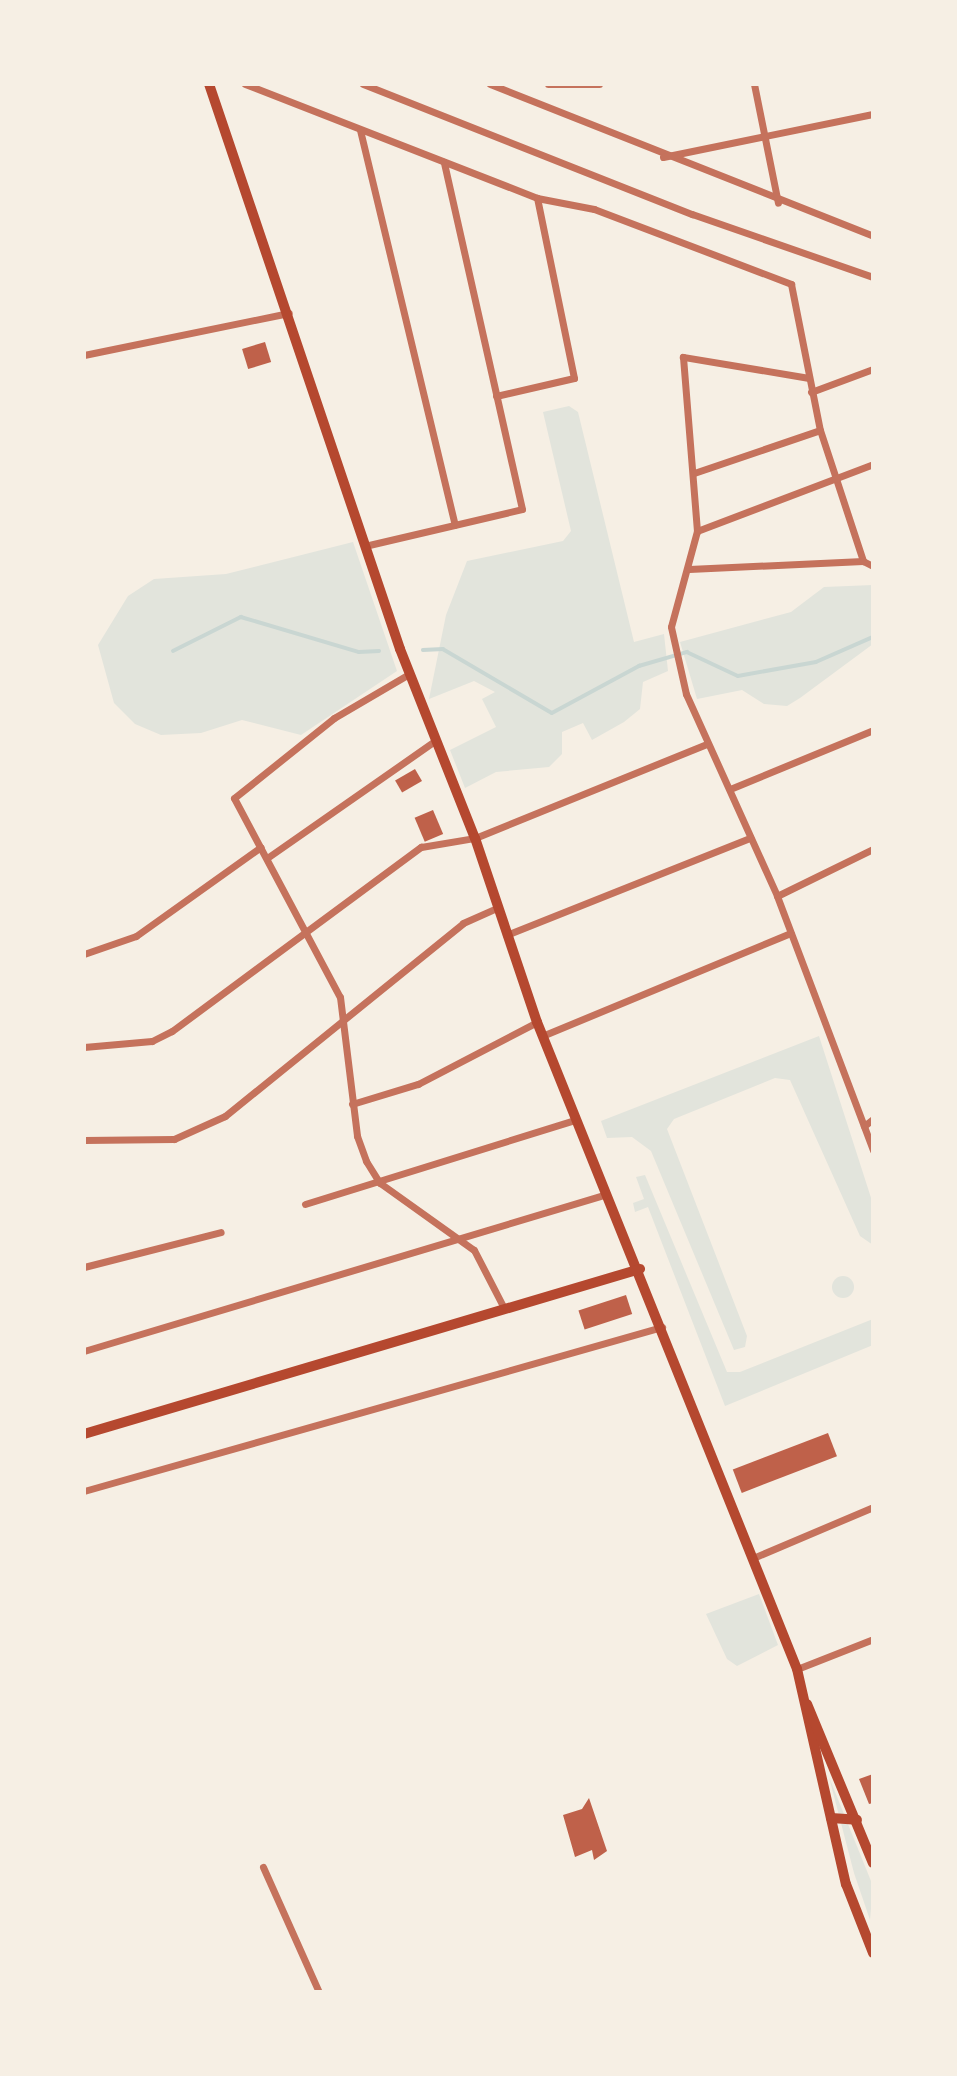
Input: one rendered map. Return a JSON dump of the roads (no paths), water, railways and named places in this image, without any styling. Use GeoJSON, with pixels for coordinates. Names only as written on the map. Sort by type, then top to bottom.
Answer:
{"type":"FeatureCollection","features":[{"type":"Feature","properties":{"kind":"main road"},"geometry":{"type":"LineString","coordinates":[[209,84],[369,545],[409,674],[475,838],[496,908],[542,1036],[604,1195],[640,1269],[797,1669],[846,1884],[873,1953]]}},
{"type":"Feature","properties":{"kind":"main road"},"geometry":{"type":"LineString","coordinates":[[84,1434],[640,1269]]}},
{"type":"Feature","properties":{"kind":"main road"},"geometry":{"type":"LineString","coordinates":[[807,1704],[873,1863]]}},
{"type":"Feature","properties":{"kind":"main road"},"geometry":{"type":"LineString","coordinates":[[831,1818],[857,1820]]}},
{"type":"Feature","properties":{"kind":"street"},"geometry":{"type":"LineString","coordinates":[[245,84],[537,198],[594,209],[791,284],[820,430],[863,561]]}},
{"type":"Feature","properties":{"kind":"street"},"geometry":{"type":"LineString","coordinates":[[363,84],[692,214],[873,277]]}},
{"type":"Feature","properties":{"kind":"street"},"geometry":{"type":"LineString","coordinates":[[490,84],[662,157],[873,236]]}},
{"type":"Feature","properties":{"kind":"street"},"geometry":{"type":"LineString","coordinates":[[548,84],[596,84]]}},
{"type":"Feature","properties":{"kind":"street"},"geometry":{"type":"LineString","coordinates":[[754,84],[778,202]]}},
{"type":"Feature","properties":{"kind":"street"},"geometry":{"type":"LineString","coordinates":[[662,157],[765,139],[873,114]]}},
{"type":"Feature","properties":{"kind":"street"},"geometry":{"type":"LineString","coordinates":[[360,130],[455,525]]}},
{"type":"Feature","properties":{"kind":"street"},"geometry":{"type":"LineString","coordinates":[[369,545],[522,509],[444,162]]}},
{"type":"Feature","properties":{"kind":"street"},"geometry":{"type":"LineString","coordinates":[[496,396],[575,378],[537,198]]}},
{"type":"Feature","properties":{"kind":"street"},"geometry":{"type":"LineString","coordinates":[[84,355],[289,313]]}},
{"type":"Feature","properties":{"kind":"street"},"geometry":{"type":"LineString","coordinates":[[809,378],[683,357],[697,531],[689,569],[676,592],[675,649],[677,663],[707,744],[777,896],[873,1150]]}},
{"type":"Feature","properties":{"kind":"street"},"geometry":{"type":"LineString","coordinates":[[811,392],[873,369]]}},
{"type":"Feature","properties":{"kind":"street"},"geometry":{"type":"LineString","coordinates":[[694,473],[820,430]]}},
{"type":"Feature","properties":{"kind":"street"},"geometry":{"type":"LineString","coordinates":[[697,531],[838,480],[873,464]]}},
{"type":"Feature","properties":{"kind":"street"},"geometry":{"type":"LineString","coordinates":[[689,569],[863,561],[873,566]]}},
{"type":"Feature","properties":{"kind":"street"},"geometry":{"type":"LineString","coordinates":[[409,674],[334,718],[235,793],[340,997],[357,1136],[380,1182],[462,1237],[504,1308]]}},
{"type":"Feature","properties":{"kind":"street"},"geometry":{"type":"LineString","coordinates":[[730,789],[873,730]]}},
{"type":"Feature","properties":{"kind":"street"},"geometry":{"type":"LineString","coordinates":[[267,858],[435,741]]}},
{"type":"Feature","properties":{"kind":"street"},"geometry":{"type":"LineString","coordinates":[[84,1047],[162,1037],[388,867],[421,847],[452,839],[475,838],[707,744]]}},
{"type":"Feature","properties":{"kind":"street"},"geometry":{"type":"LineString","coordinates":[[506,935],[750,838]]}},
{"type":"Feature","properties":{"kind":"street"},"geometry":{"type":"LineString","coordinates":[[84,954],[136,936],[261,847]]}},
{"type":"Feature","properties":{"kind":"street"},"geometry":{"type":"LineString","coordinates":[[777,896],[873,849]]}},
{"type":"Feature","properties":{"kind":"street"},"geometry":{"type":"LineString","coordinates":[[84,1140],[174,1139],[225,1116],[463,923],[496,908]]}},
{"type":"Feature","properties":{"kind":"street"},"geometry":{"type":"LineString","coordinates":[[542,1036],[791,933]]}},
{"type":"Feature","properties":{"kind":"street"},"geometry":{"type":"LineString","coordinates":[[352,1104],[418,1084],[537,1022]]}},
{"type":"Feature","properties":{"kind":"street"},"geometry":{"type":"LineString","coordinates":[[864,1126],[873,1119]]}},
{"type":"Feature","properties":{"kind":"street"},"geometry":{"type":"LineString","coordinates":[[305,1205],[575,1120]]}},
{"type":"Feature","properties":{"kind":"street"},"geometry":{"type":"LineString","coordinates":[[84,1351],[604,1195]]}},
{"type":"Feature","properties":{"kind":"street"},"geometry":{"type":"LineString","coordinates":[[84,1267],[221,1232]]}},
{"type":"Feature","properties":{"kind":"street"},"geometry":{"type":"LineString","coordinates":[[84,1491],[662,1326]]}},
{"type":"Feature","properties":{"kind":"street"},"geometry":{"type":"LineString","coordinates":[[754,1558],[873,1507]]}},
{"type":"Feature","properties":{"kind":"street"},"geometry":{"type":"LineString","coordinates":[[797,1669],[873,1639]]}},
{"type":"Feature","properties":{"kind":"street"},"geometry":{"type":"LineString","coordinates":[[263,1867],[319,1992]]}},
{"type":"Feature","properties":{"kind":"waterway"},"geometry":{"type":"LineString","coordinates":[[173,651],[241,617],[359,652],[379,651]]}},
{"type":"Feature","properties":{"kind":"waterway"},"geometry":{"type":"LineString","coordinates":[[423,650],[443,649],[552,713],[639,666],[687,652],[738,676],[816,662],[873,637]]}}]}
